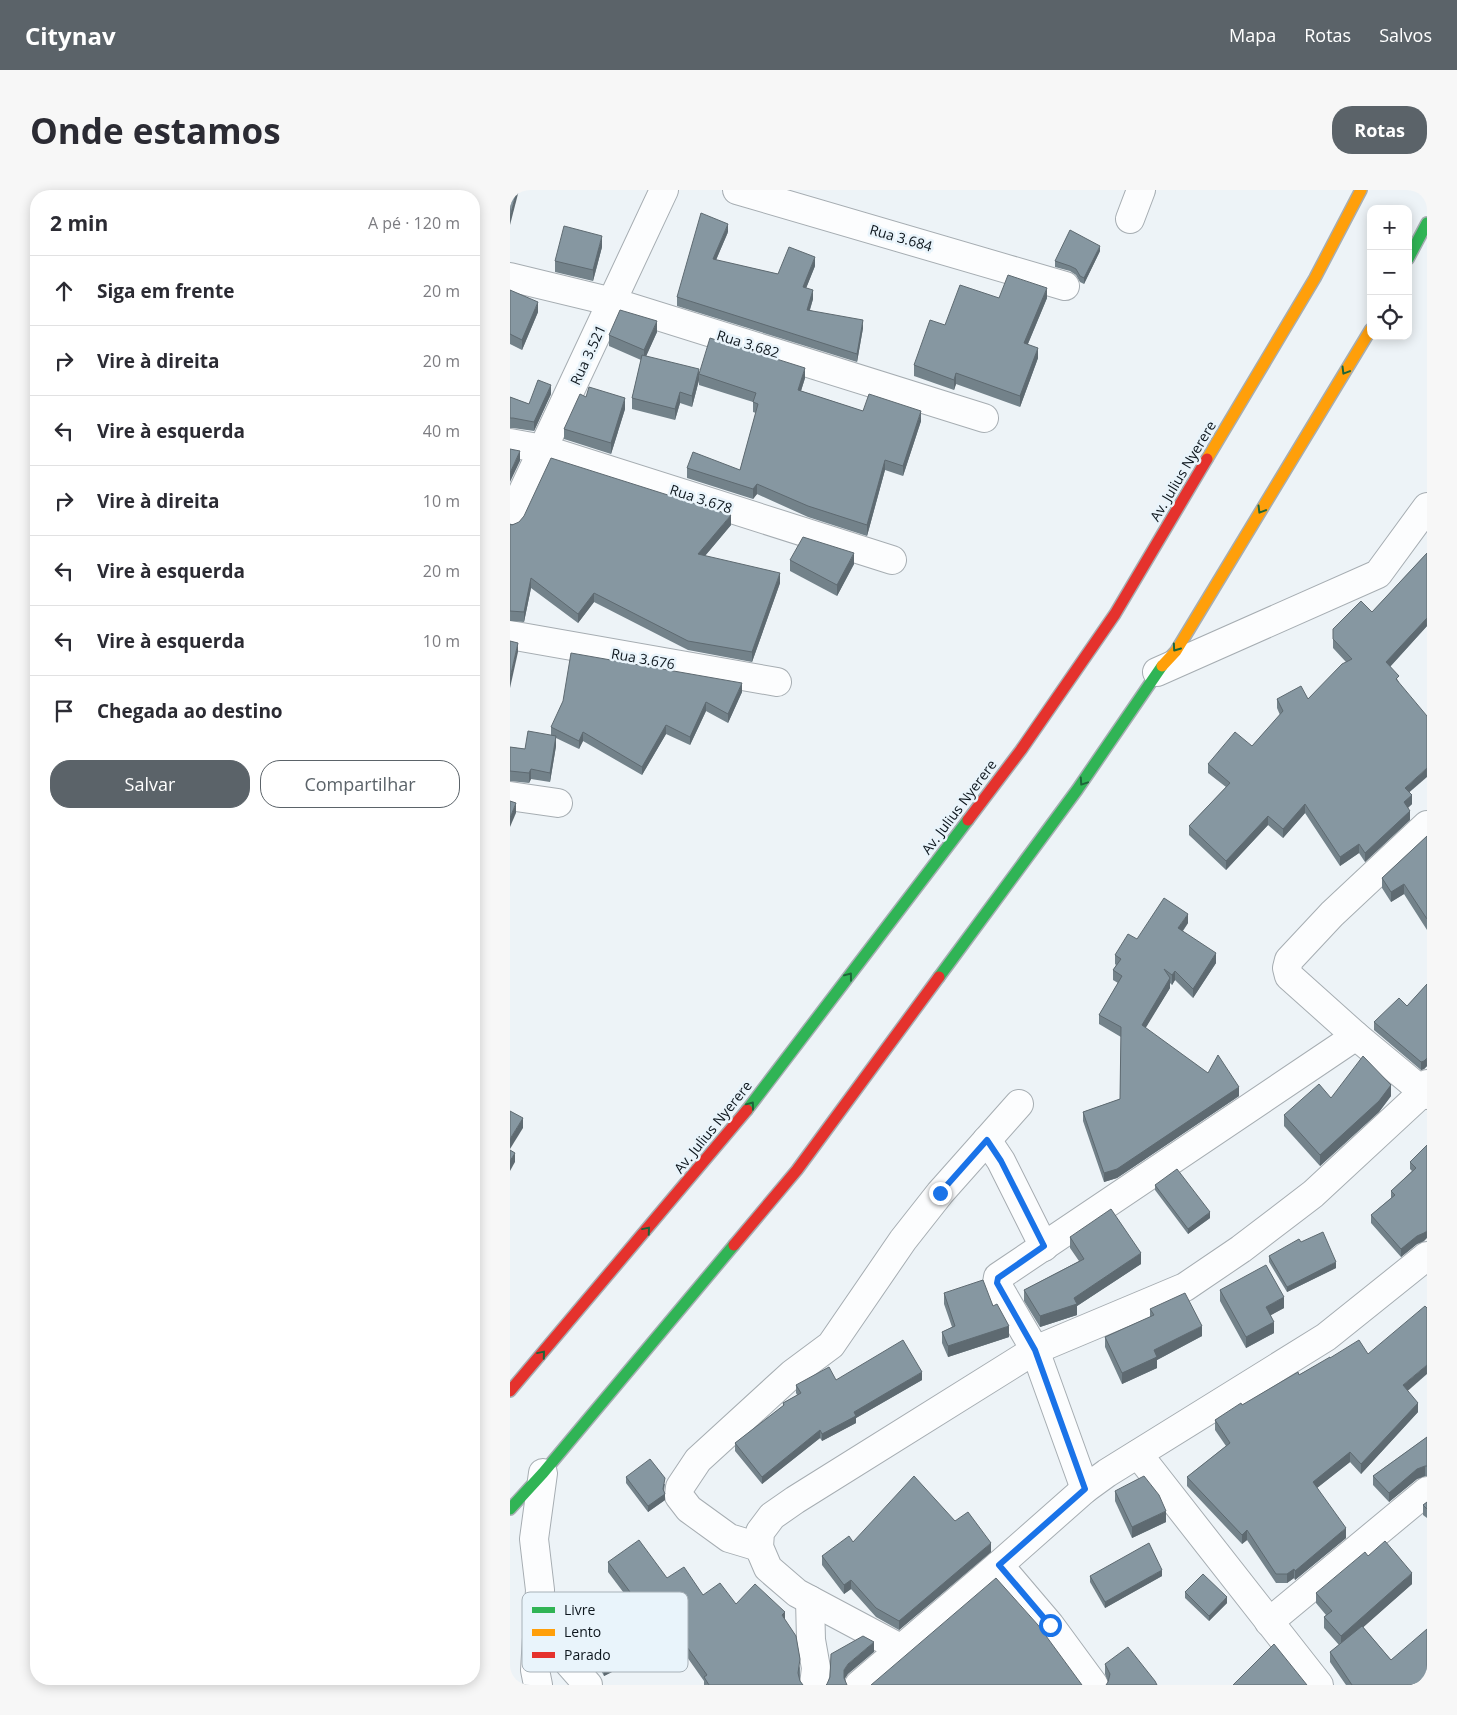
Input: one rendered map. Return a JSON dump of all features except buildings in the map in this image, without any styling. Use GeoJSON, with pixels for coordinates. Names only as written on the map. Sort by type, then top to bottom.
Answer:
{"type":"FeatureCollection","features":[{"type":"Feature","properties":{"kind":"main road","name":"Av. Julius Nyerere"},"geometry":{"type":"LineString","coordinates":[[510,1391],[734,1128],[1021,750],[1115,614],[1315,278],[1361,190]]}},
{"type":"Feature","properties":{"kind":"main road"},"geometry":{"type":"LineString","coordinates":[[1412,251],[1427,223]]}},
{"type":"Feature","properties":{"kind":"main road"},"geometry":{"type":"LineString","coordinates":[[510,1509],[543,1473],[797,1170],[1077,790],[1157,672],[1176,651],[1367,336]]}},
{"type":"Feature","properties":{"kind":"street","name":"Rua 3.521"},"geometry":{"type":"LineString","coordinates":[[510,519],[664,190]]}},
{"type":"Feature","properties":{"kind":"street","name":"Rua 3.684"},"geometry":{"type":"LineString","coordinates":[[737,190],[1066,286]]}},
{"type":"Feature","properties":{"kind":"street"},"geometry":{"type":"LineString","coordinates":[[1130,220],[1141,190]]}},
{"type":"Feature","properties":{"kind":"street","name":"Rua 3.682"},"geometry":{"type":"LineString","coordinates":[[510,277],[613,302],[984,418]]}},
{"type":"Feature","properties":{"kind":"street","name":"Rua 3.678"},"geometry":{"type":"LineString","coordinates":[[510,443],[543,449],[892,560]]}},
{"type":"Feature","properties":{"kind":"street"},"geometry":{"type":"LineString","coordinates":[[1157,672],[1378,574],[1427,508]]}},
{"type":"Feature","properties":{"kind":"street","name":"Rua 3.676"},"geometry":{"type":"LineString","coordinates":[[510,635],[777,682]]}},
{"type":"Feature","properties":{"kind":"street"},"geometry":{"type":"LineString","coordinates":[[510,796],[558,803]]}},
{"type":"Feature","properties":{"kind":"street"},"geometry":{"type":"LineString","coordinates":[[902,1649],[797,1593],[768,1568],[759,1547],[760,1532],[772,1516],[795,1500],[1035,1350],[1185,1287],[1241,1249],[1313,1194],[1426,1090],[1356,1036],[1289,976],[1287,968],[1289,960],[1332,914],[1427,825]]}},
{"type":"Feature","properties":{"kind":"street"},"geometry":{"type":"LineString","coordinates":[[1085,1489],[1035,1350],[997,1283],[998,1278],[1356,1036]]}},
{"type":"Feature","properties":{"kind":"street"},"geometry":{"type":"LineString","coordinates":[[759,1547],[729,1538],[689,1509],[679,1496],[680,1488],[698,1460],[792,1374],[831,1345],[903,1240],[940,1193],[1019,1104]]}},
{"type":"Feature","properties":{"kind":"street"},"geometry":{"type":"LineString","coordinates":[[987,1140],[1001,1161],[1044,1246]]}},
{"type":"Feature","properties":{"kind":"street"},"geometry":{"type":"LineString","coordinates":[[859,1685],[1085,1489],[1138,1454],[1326,1338],[1427,1256]]}},
{"type":"Feature","properties":{"kind":"street"},"geometry":{"type":"LineString","coordinates":[[1138,1454],[1319,1685]]}},
{"type":"Feature","properties":{"kind":"street"},"geometry":{"type":"LineString","coordinates":[[540,1592],[534,1539],[543,1473]]}},
{"type":"Feature","properties":{"kind":"street"},"geometry":{"type":"LineString","coordinates":[[1269,1622],[1427,1491]]}},
{"type":"Feature","properties":{"kind":"street"},"geometry":{"type":"LineString","coordinates":[[999,1565],[1050,1625],[1094,1685]]}},
{"type":"Feature","properties":{"kind":"street"},"geometry":{"type":"LineString","coordinates":[[810,1600],[811,1640],[816,1668],[814,1685]]}},
{"type":"Feature","properties":{"kind":"street"},"geometry":{"type":"LineString","coordinates":[[536,1672],[538,1685]]}},
{"type":"Feature","properties":{"kind":"street"},"geometry":{"type":"LineString","coordinates":[[576,1672],[588,1685]]}},
{"type":"Feature","properties":{"kind":"traffic: fast"},"geometry":{"type":"LineString","coordinates":[[1412,251],[1427,223]]}},
{"type":"Feature","properties":{"kind":"traffic: fast"},"geometry":{"type":"LineString","coordinates":[[939,977],[1077,790],[1162,666]]}},
{"type":"Feature","properties":{"kind":"traffic: fast"},"geometry":{"type":"LineString","coordinates":[[747,1110],[968,820]]}},
{"type":"Feature","properties":{"kind":"traffic: fast"},"geometry":{"type":"LineString","coordinates":[[510,1509],[543,1473],[734,1245]]}},
{"type":"Feature","properties":{"kind":"traffic: slow"},"geometry":{"type":"LineString","coordinates":[[1207,459],[1315,278],[1361,190]]}},
{"type":"Feature","properties":{"kind":"traffic: slow"},"geometry":{"type":"LineString","coordinates":[[1162,666],[1176,651],[1367,336]]}},
{"type":"Feature","properties":{"kind":"traffic: jam"},"geometry":{"type":"LineString","coordinates":[[968,820],[1021,750],[1115,614],[1207,459]]}},
{"type":"Feature","properties":{"kind":"traffic: jam"},"geometry":{"type":"LineString","coordinates":[[734,1245],[797,1170],[939,977]]}},
{"type":"Feature","properties":{"kind":"traffic: jam"},"geometry":{"type":"LineString","coordinates":[[510,1391],[747,1110]]}},
{"type":"Feature","properties":{"kind":"route"},"geometry":{"type":"LineString","coordinates":[[940,1193],[987,1140],[1001,1161],[1044,1246],[998,1278],[997,1283],[1035,1350],[1085,1489],[999,1565],[1050,1625]]}}]}
